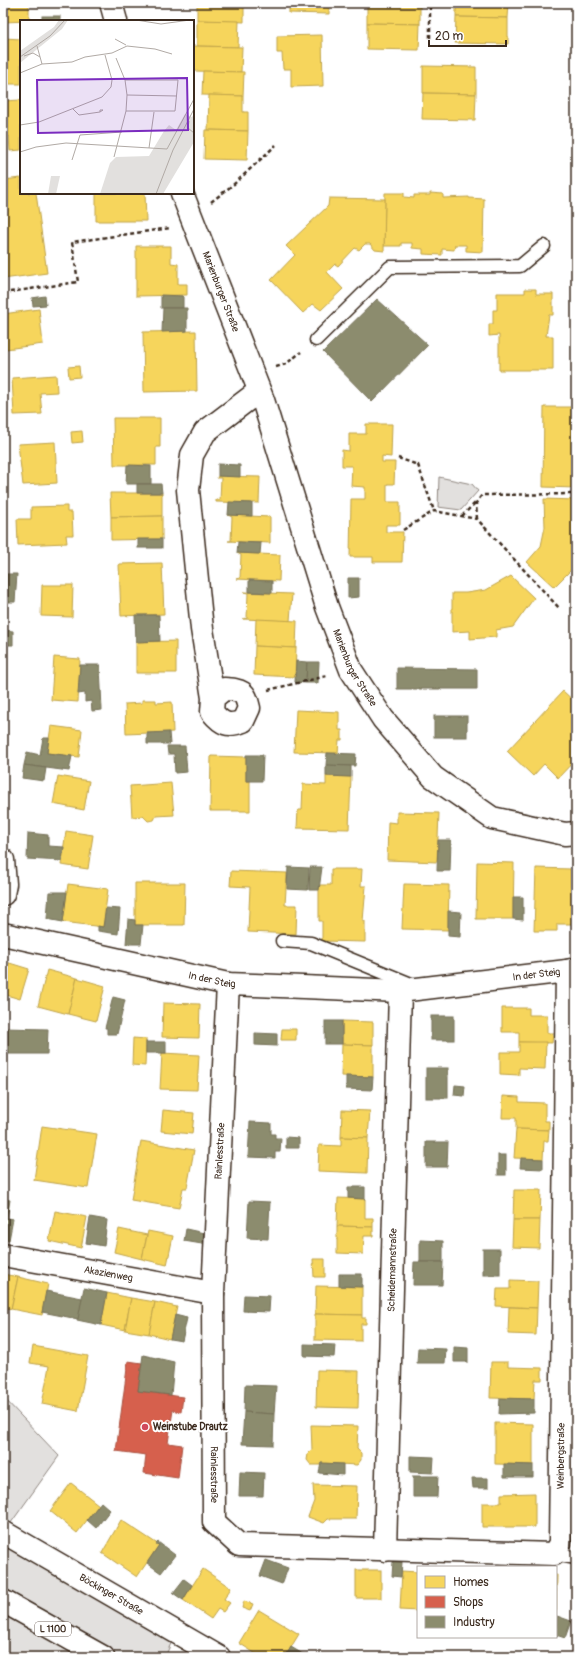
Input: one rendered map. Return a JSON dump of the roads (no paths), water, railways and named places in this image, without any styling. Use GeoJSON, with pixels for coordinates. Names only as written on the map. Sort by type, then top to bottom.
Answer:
{"type":"FeatureCollection","features":[{"type":"Feature","properties":{"kind":"street"},"geometry":{"type":"LineString","coordinates":[[111,3],[116,20]]}},
{"type":"Feature","properties":{"kind":"street","name":"Marienburger Straße"},"geometry":{"type":"LineString","coordinates":[[182,194],[256,382],[327,607],[351,670],[383,719],[433,777],[492,818],[565,834],[576,833]]}},
{"type":"Feature","properties":{"kind":"street"},"geometry":{"type":"LineString","coordinates":[[213,698],[224,689],[239,690],[246,696],[249,708],[243,721],[233,725],[220,722],[212,712],[213,698],[202,629],[188,490],[192,455],[205,432],[256,382]]}},
{"type":"Feature","properties":{"kind":"street"},"geometry":{"type":"LineString","coordinates":[[3,860],[5,884],[3,894]]}},
{"type":"Feature","properties":{"kind":"street","name":"In der Steig"},"geometry":{"type":"LineString","coordinates":[[3,934],[228,984],[400,991],[425,990],[571,970]]}},
{"type":"Feature","properties":{"kind":"street","name":"Weinbergstraße"},"geometry":{"type":"LineString","coordinates":[[554,1554],[560,1543],[571,970]]}},
{"type":"Feature","properties":{"kind":"street","name":"Rainlesstraße"},"geometry":{"type":"LineString","coordinates":[[228,984],[213,1293],[214,1522],[239,1545],[554,1554]]}},
{"type":"Feature","properties":{"kind":"street","name":"Scheidemannstraße"},"geometry":{"type":"LineString","coordinates":[[385,1550],[400,991]]}},
{"type":"Feature","properties":{"kind":"street","name":"Akazienweg"},"geometry":{"type":"LineString","coordinates":[[3,1255],[213,1293]]}},
{"type":"Feature","properties":{"kind":"street","name":"Böckinger Straße"},"geometry":{"type":"LineString","coordinates":[[3,1532],[219,1657]]}},
{"type":"Feature","properties":{"kind":"street","name":"L 1100"},"geometry":{"type":"LineString","coordinates":[[3,1601],[103,1657]]}},
{"type":"Feature","properties":{"kind":"lane"},"geometry":{"type":"LineString","coordinates":[[316,340],[390,267],[520,266],[544,246]]}},
{"type":"Feature","properties":{"kind":"lane"},"geometry":{"type":"LineString","coordinates":[[282,941],[311,943],[425,990]]}},
{"type":"Feature","properties":{"kind":"lane","name":"Rainlesstraße"},"geometry":{"type":"LineString","coordinates":[[554,1554],[576,1558]]}},
{"type":"Feature","properties":{"kind":"place","name":"Weinstube Drautz"},"geometry":{"type":"Point","coordinates":[145,1427]}}]}
